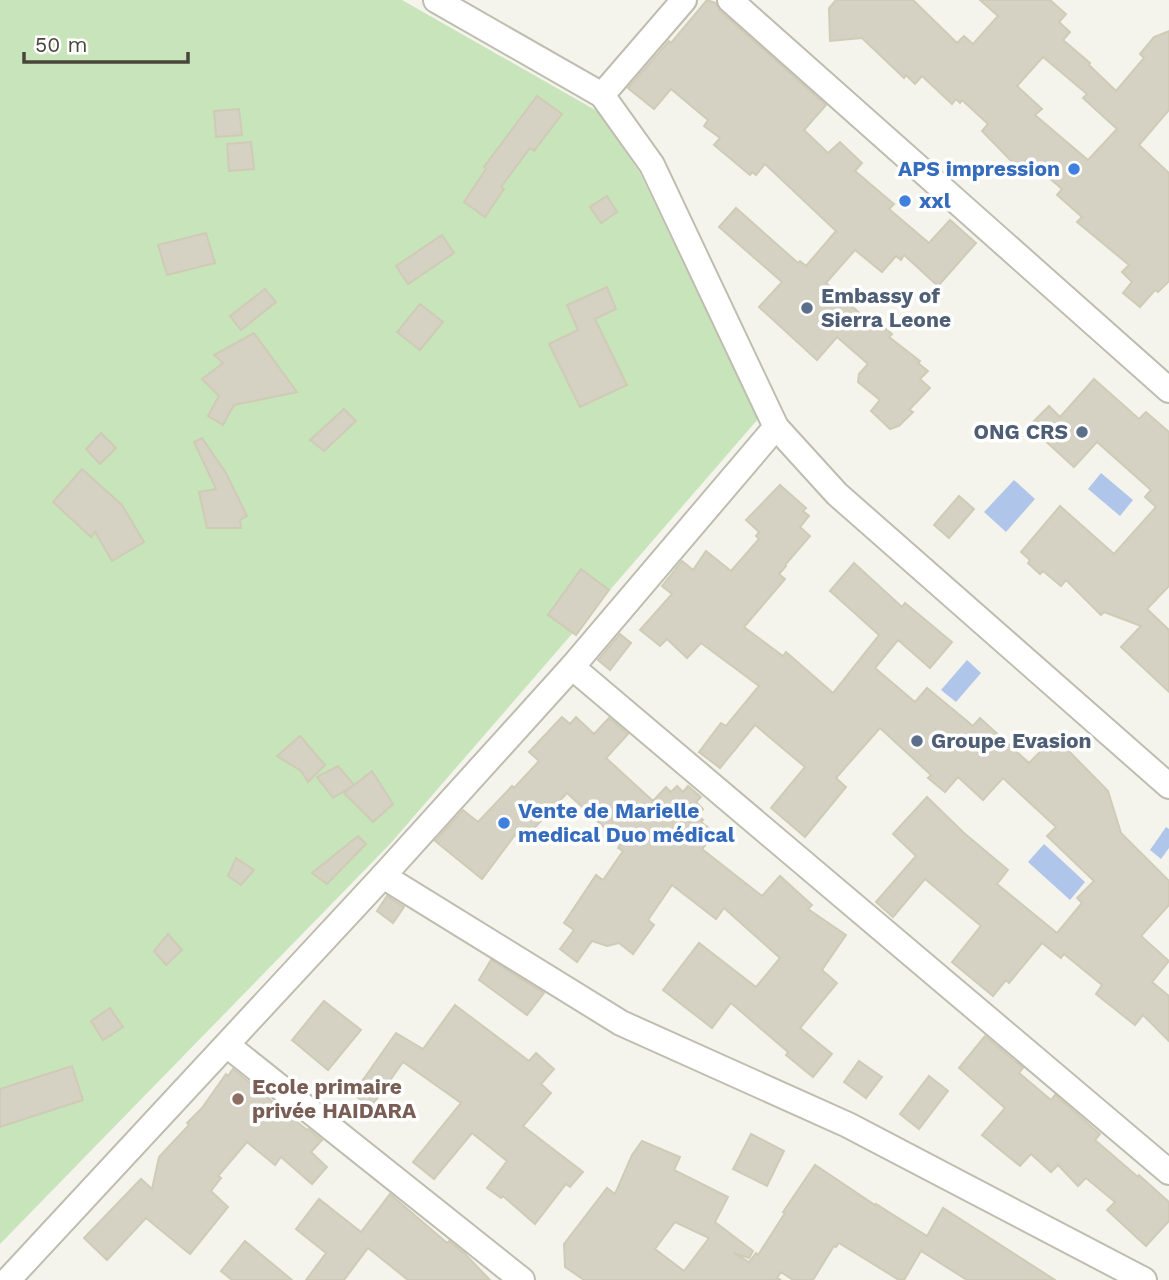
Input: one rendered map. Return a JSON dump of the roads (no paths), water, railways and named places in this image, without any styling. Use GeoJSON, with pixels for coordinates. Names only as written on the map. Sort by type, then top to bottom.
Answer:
{"type":"FeatureCollection","features":[{"type":"Feature","properties":{"kind":"street"},"geometry":{"type":"LineString","coordinates":[[436,0],[602,95],[652,165],[776,427],[837,494],[1169,786]]}},
{"type":"Feature","properties":{"kind":"street"},"geometry":{"type":"LineString","coordinates":[[602,95],[684,0]]}},
{"type":"Feature","properties":{"kind":"street"},"geometry":{"type":"LineString","coordinates":[[730,0],[1169,390]]}},
{"type":"Feature","properties":{"kind":"street"},"geometry":{"type":"LineString","coordinates":[[8,1280],[383,876],[572,667],[776,427]]}},
{"type":"Feature","properties":{"kind":"street"},"geometry":{"type":"LineString","coordinates":[[572,667],[1169,1172]]}},
{"type":"Feature","properties":{"kind":"street"},"geometry":{"type":"LineString","coordinates":[[383,876],[621,1023],[848,1125],[1130,1276]]}},
{"type":"Feature","properties":{"kind":"street"},"geometry":{"type":"LineString","coordinates":[[227,1045],[522,1280]]}},
{"type":"Feature","properties":{"kind":"water"},"geometry":{"type":"Polygon","coordinates":[[[1101,473],[1133,500],[1120,516],[1088,489],[1101,473]]]}},
{"type":"Feature","properties":{"kind":"water"},"geometry":{"type":"Polygon","coordinates":[[[1014,480],[1035,499],[1006,532],[984,512],[1014,480]]]}},
{"type":"Feature","properties":{"kind":"water"},"geometry":{"type":"Polygon","coordinates":[[[967,660],[981,673],[956,702],[941,690],[967,660]]]}},
{"type":"Feature","properties":{"kind":"water"},"geometry":{"type":"Polygon","coordinates":[[[1166,827],[1169,829],[1169,848],[1161,859],[1150,850],[1166,827]]]}},
{"type":"Feature","properties":{"kind":"water"},"geometry":{"type":"Polygon","coordinates":[[[1044,844],[1085,882],[1070,900],[1028,862],[1044,844]]]}},
{"type":"Feature","properties":{"kind":"place","name":"APS impression"},"geometry":{"type":"Point","coordinates":[1074,169]}},
{"type":"Feature","properties":{"kind":"place","name":"xxl"},"geometry":{"type":"Point","coordinates":[905,201]}},
{"type":"Feature","properties":{"kind":"place","name":"Embassy of Sierra Leone"},"geometry":{"type":"Point","coordinates":[807,308]}},
{"type":"Feature","properties":{"kind":"place","name":"ONG CRS"},"geometry":{"type":"Point","coordinates":[1082,432]}},
{"type":"Feature","properties":{"kind":"place","name":"Groupe Evasion"},"geometry":{"type":"Point","coordinates":[917,741]}},
{"type":"Feature","properties":{"kind":"place","name":"Vente de Marielle medical Duo médical"},"geometry":{"type":"Point","coordinates":[504,823]}},
{"type":"Feature","properties":{"kind":"place","name":"Ecole primaire privée HAIDARA"},"geometry":{"type":"Point","coordinates":[238,1099]}}]}
